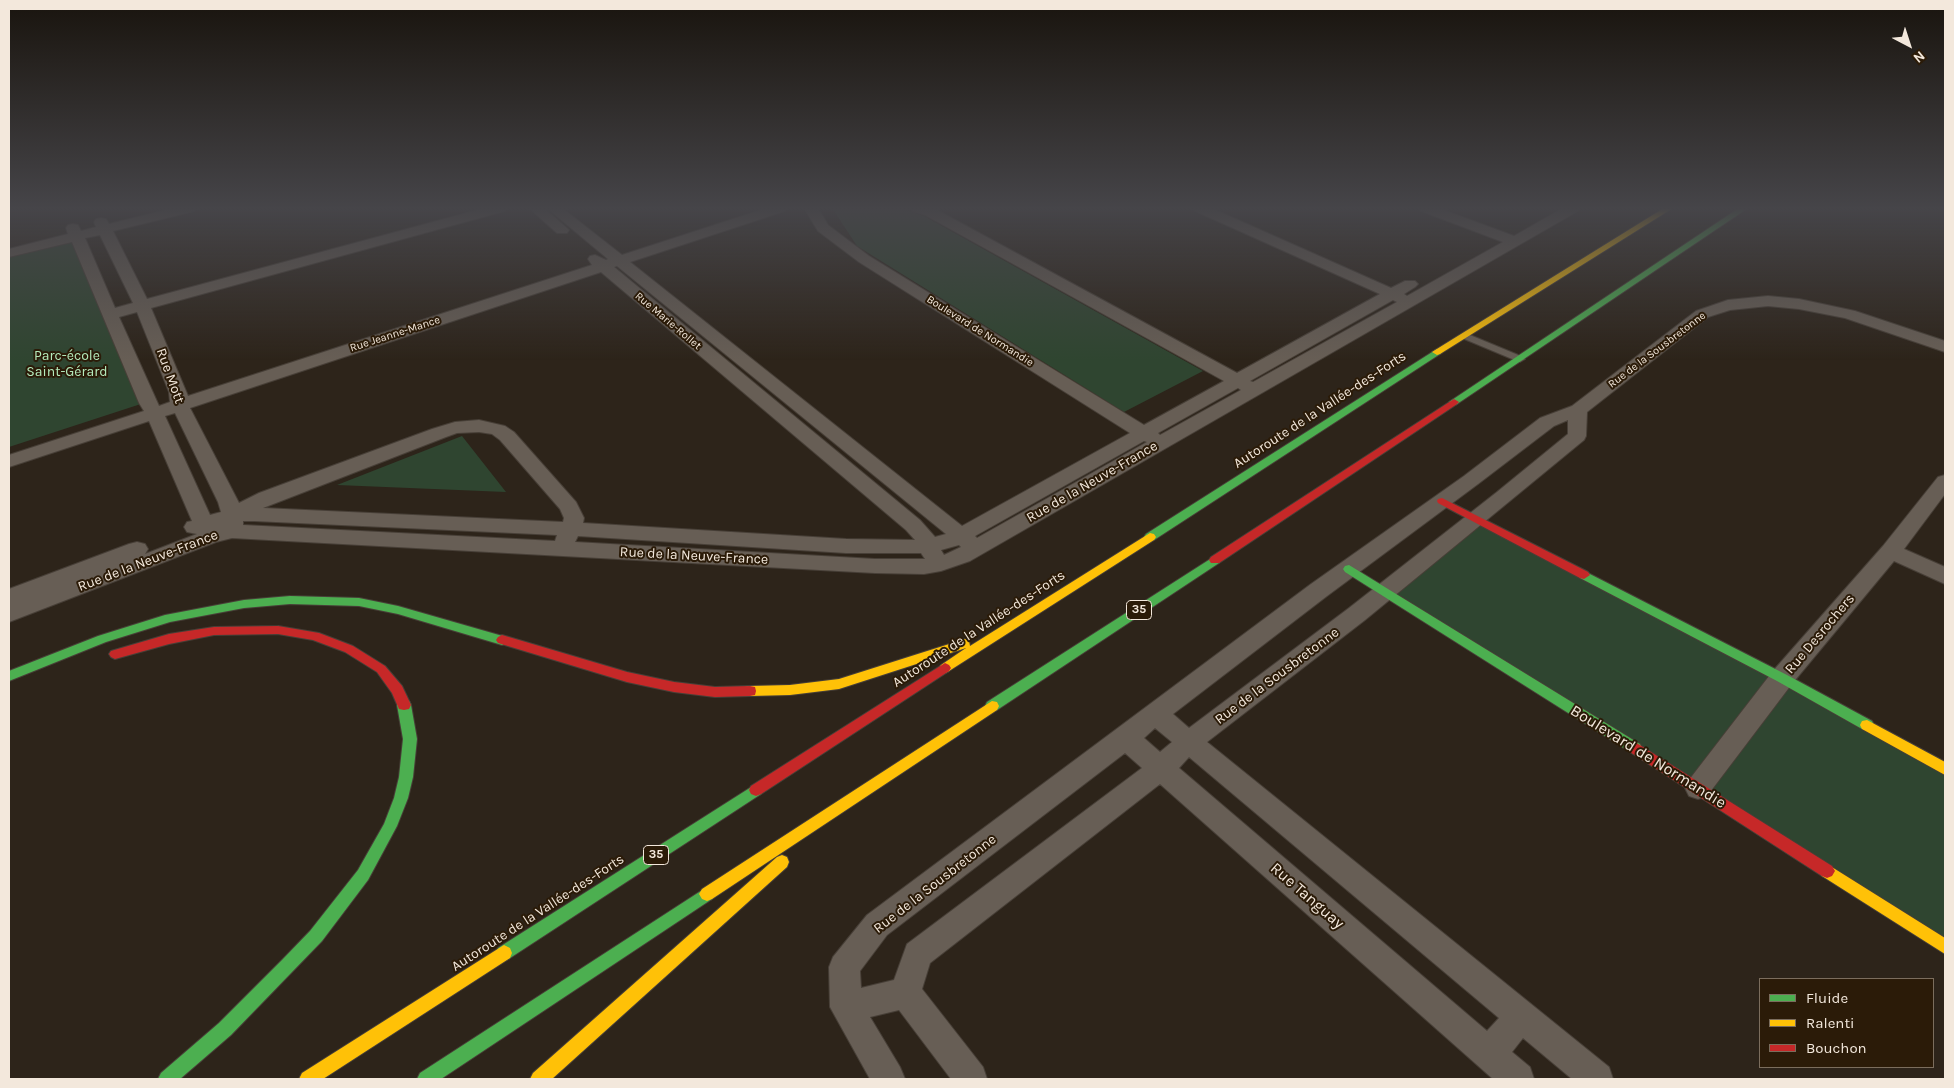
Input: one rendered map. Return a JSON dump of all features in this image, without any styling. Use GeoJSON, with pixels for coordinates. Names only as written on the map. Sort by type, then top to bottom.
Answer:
{"type":"FeatureCollection","features":[{"type":"Feature","properties":{"kind":"main road","name":"Autoroute de la Vallée-des-Forts"},"geometry":{"type":"LineString","coordinates":[[308,1079],[1004,630],[1588,259]]}},
{"type":"Feature","properties":{"kind":"main road","name":"35"},"geometry":{"type":"LineString","coordinates":[[426,1079],[1520,359],[1669,259]]}},
{"type":"Feature","properties":{"kind":"main road"},"geometry":{"type":"LineString","coordinates":[[1442,501],[1782,678],[1945,769]]}},
{"type":"Feature","properties":{"kind":"main road","name":"Boulevard de Normandie"},"geometry":{"type":"LineString","coordinates":[[1349,569],[1698,788],[1945,947]]}},
{"type":"Feature","properties":{"kind":"main road"},"geometry":{"type":"LineString","coordinates":[[9,676],[102,639],[169,618],[244,604],[290,600],[359,602],[398,610],[627,677],[674,687],[715,692],[790,690],[839,684],[1004,630]]}},
{"type":"Feature","properties":{"kind":"main road"},"geometry":{"type":"LineString","coordinates":[[101,658],[193,634],[259,629],[297,632],[334,642],[381,669],[397,690],[404,705],[408,722],[410,739],[409,757],[401,798],[390,826],[363,875],[316,936],[288,966],[225,1028],[166,1079]]}},
{"type":"Feature","properties":{"kind":"main road"},"geometry":{"type":"LineString","coordinates":[[539,1079],[852,799]]}},
{"type":"Feature","properties":{"kind":"street","name":"Rue Mott"},"geometry":{"type":"LineString","coordinates":[[86,259],[206,530]]}},
{"type":"Feature","properties":{"kind":"street","name":"Rue Mott"},"geometry":{"type":"LineString","coordinates":[[119,259],[140,301],[232,523]]}},
{"type":"Feature","properties":{"kind":"street"},"geometry":{"type":"LineString","coordinates":[[108,310],[292,259]]}},
{"type":"Feature","properties":{"kind":"street"},"geometry":{"type":"LineString","coordinates":[[140,301],[303,259]]}},
{"type":"Feature","properties":{"kind":"street","name":"Rue Jeanne-Mance"},"geometry":{"type":"LineString","coordinates":[[9,448],[151,408],[611,259]]}},
{"type":"Feature","properties":{"kind":"street","name":"Boulevard de Normandie"},"geometry":{"type":"LineString","coordinates":[[864,259],[1152,438]]}},
{"type":"Feature","properties":{"kind":"street"},"geometry":{"type":"LineString","coordinates":[[1015,259],[1245,385]]}},
{"type":"Feature","properties":{"kind":"street"},"geometry":{"type":"LineString","coordinates":[[1313,259],[1409,301]]}},
{"type":"Feature","properties":{"kind":"street","name":"Rue de la Neuve-France"},"geometry":{"type":"LineString","coordinates":[[232,523],[561,548],[875,566],[932,556],[947,542],[969,541],[1152,438],[1245,385],[1392,294],[1455,259]]}},
{"type":"Feature","properties":{"kind":"street","name":"Rue de la Neuve-France"},"geometry":{"type":"LineString","coordinates":[[1245,385],[1409,301],[1484,259]]}},
{"type":"Feature","properties":{"kind":"street","name":"Rue Marie-Rollet"},"geometry":{"type":"LineString","coordinates":[[607,260],[775,386],[969,541]]}},
{"type":"Feature","properties":{"kind":"street","name":"Rue Marie-Rollet"},"geometry":{"type":"LineString","coordinates":[[607,260],[755,394],[913,525],[924,537],[932,556]]}},
{"type":"Feature","properties":{"kind":"street","name":"Rue de la Sousbretonne"},"geometry":{"type":"LineString","coordinates":[[846,1007],[844,967],[877,925],[1126,738],[1155,714],[1547,422],[1578,410],[1702,314],[1728,305],[1768,301],[1799,304],[1849,314],[1945,347]]}},
{"type":"Feature","properties":{"kind":"street"},"geometry":{"type":"LineString","coordinates":[[755,394],[775,386]]}},
{"type":"Feature","properties":{"kind":"street","name":"Rue Jeanne-Mance"},"geometry":{"type":"LineString","coordinates":[[9,461],[151,408]]}},
{"type":"Feature","properties":{"kind":"street","name":"Rue de la Sousbretonne"},"geometry":{"type":"LineString","coordinates":[[905,993],[918,954],[1160,769],[1189,742],[1385,591],[1577,436],[1578,410]]}},
{"type":"Feature","properties":{"kind":"street","name":"Rue de la Neuve-France"},"geometry":{"type":"LineString","coordinates":[[232,523],[273,495],[439,433],[464,427],[479,426],[493,428],[507,436],[569,507],[574,518],[571,529]]}},
{"type":"Feature","properties":{"kind":"street","name":"Rue Desrochers"},"geometry":{"type":"LineString","coordinates":[[1698,788],[1782,678],[1891,551],[1945,481]]}},
{"type":"Feature","properties":{"kind":"street","name":"Rue de la Neuve-France"},"geometry":{"type":"LineString","coordinates":[[9,597],[254,514],[571,529],[846,546],[932,556]]}},
{"type":"Feature","properties":{"kind":"street"},"geometry":{"type":"LineString","coordinates":[[561,548],[571,529]]}},
{"type":"Feature","properties":{"kind":"street","name":"Rue de la Neuve-France"},"geometry":{"type":"LineString","coordinates":[[9,614],[206,530]]}},
{"type":"Feature","properties":{"kind":"street"},"geometry":{"type":"LineString","coordinates":[[1891,551],[1945,576]]}},
{"type":"Feature","properties":{"kind":"street"},"geometry":{"type":"LineString","coordinates":[[1155,714],[1597,1079]]}},
{"type":"Feature","properties":{"kind":"street","name":"Rue Tanguay"},"geometry":{"type":"LineString","coordinates":[[1126,738],[1518,1079]]}},
{"type":"Feature","properties":{"kind":"street"},"geometry":{"type":"LineString","coordinates":[[888,1079],[846,1007],[905,993],[971,1079]]}},
{"type":"Feature","properties":{"kind":"street"},"geometry":{"type":"LineString","coordinates":[[1489,1054],[1521,1016]]}},
{"type":"Feature","properties":{"kind":"lane"},"geometry":{"type":"LineString","coordinates":[[1464,336],[1520,359]]}},
{"type":"Feature","properties":{"kind":"green space","name":"Parc-école Saint-Gérard"},"geometry":{"type":"Polygon","coordinates":[[[9,259],[86,259],[147,402],[9,447],[9,259]]]}},
{"type":"Feature","properties":{"kind":"green space"},"geometry":{"type":"Polygon","coordinates":[[[878,259],[1001,259],[1203,371],[1124,412],[878,259]]]}},
{"type":"Feature","properties":{"kind":"green space"},"geometry":{"type":"Polygon","coordinates":[[[462,436],[506,492],[337,485],[462,436]]]}},
{"type":"Feature","properties":{"kind":"green space"},"geometry":{"type":"Polygon","coordinates":[[[1477,520],[1782,678],[1945,769],[1945,948],[1387,591],[1477,520]]]}},
{"type":"Feature","properties":{"kind":"traffic: fast"},"geometry":{"type":"LineString","coordinates":[[1454,402],[1668,259]]}},
{"type":"Feature","properties":{"kind":"traffic: fast"},"geometry":{"type":"LineString","coordinates":[[1150,537],[1437,352]]}},
{"type":"Feature","properties":{"kind":"traffic: fast"},"geometry":{"type":"LineString","coordinates":[[992,706],[1215,560]]}},
{"type":"Feature","properties":{"kind":"traffic: fast"},"geometry":{"type":"LineString","coordinates":[[1349,569],[1635,748]]}},
{"type":"Feature","properties":{"kind":"traffic: fast"},"geometry":{"type":"LineString","coordinates":[[1584,575],[1782,678],[1867,725]]}},
{"type":"Feature","properties":{"kind":"traffic: fast"},"geometry":{"type":"LineString","coordinates":[[9,676],[102,639],[169,618],[244,604],[290,600],[359,602],[398,610],[502,640]]}},
{"type":"Feature","properties":{"kind":"traffic: fast"},"geometry":{"type":"LineString","coordinates":[[167,1079],[225,1029],[288,966],[316,936],[363,875],[390,826],[401,798],[406,777],[410,739],[404,705]]}},
{"type":"Feature","properties":{"kind":"traffic: fast"},"geometry":{"type":"LineString","coordinates":[[504,953],[756,790]]}},
{"type":"Feature","properties":{"kind":"traffic: fast"},"geometry":{"type":"LineString","coordinates":[[426,1079],[707,894]]}},
{"type":"Feature","properties":{"kind":"traffic: slow"},"geometry":{"type":"LineString","coordinates":[[1437,352],[1587,259]]}},
{"type":"Feature","properties":{"kind":"traffic: slow"},"geometry":{"type":"LineString","coordinates":[[945,668],[1150,537]]}},
{"type":"Feature","properties":{"kind":"traffic: slow"},"geometry":{"type":"LineString","coordinates":[[750,691],[790,690],[839,684],[965,644]]}},
{"type":"Feature","properties":{"kind":"traffic: slow"},"geometry":{"type":"LineString","coordinates":[[707,894],[992,706]]}},
{"type":"Feature","properties":{"kind":"traffic: slow"},"geometry":{"type":"LineString","coordinates":[[1867,725],[1945,769]]}},
{"type":"Feature","properties":{"kind":"traffic: slow"},"geometry":{"type":"LineString","coordinates":[[539,1079],[782,862]]}},
{"type":"Feature","properties":{"kind":"traffic: slow"},"geometry":{"type":"LineString","coordinates":[[1827,871],[1945,947]]}},
{"type":"Feature","properties":{"kind":"traffic: slow"},"geometry":{"type":"LineString","coordinates":[[308,1079],[504,953]]}},
{"type":"Feature","properties":{"kind":"traffic: jam"},"geometry":{"type":"LineString","coordinates":[[1215,560],[1454,402]]}},
{"type":"Feature","properties":{"kind":"traffic: jam"},"geometry":{"type":"LineString","coordinates":[[1442,501],[1584,575]]}},
{"type":"Feature","properties":{"kind":"traffic: jam"},"geometry":{"type":"LineString","coordinates":[[115,654],[169,639],[214,631],[278,630],[315,636],[349,649],[381,669],[397,690],[404,705]]}},
{"type":"Feature","properties":{"kind":"traffic: jam"},"geometry":{"type":"LineString","coordinates":[[502,640],[627,677],[674,687],[715,692],[750,691]]}},
{"type":"Feature","properties":{"kind":"traffic: jam"},"geometry":{"type":"LineString","coordinates":[[756,790],[945,668]]}},
{"type":"Feature","properties":{"kind":"traffic: jam"},"geometry":{"type":"LineString","coordinates":[[1635,748],[1827,871]]}}]}
